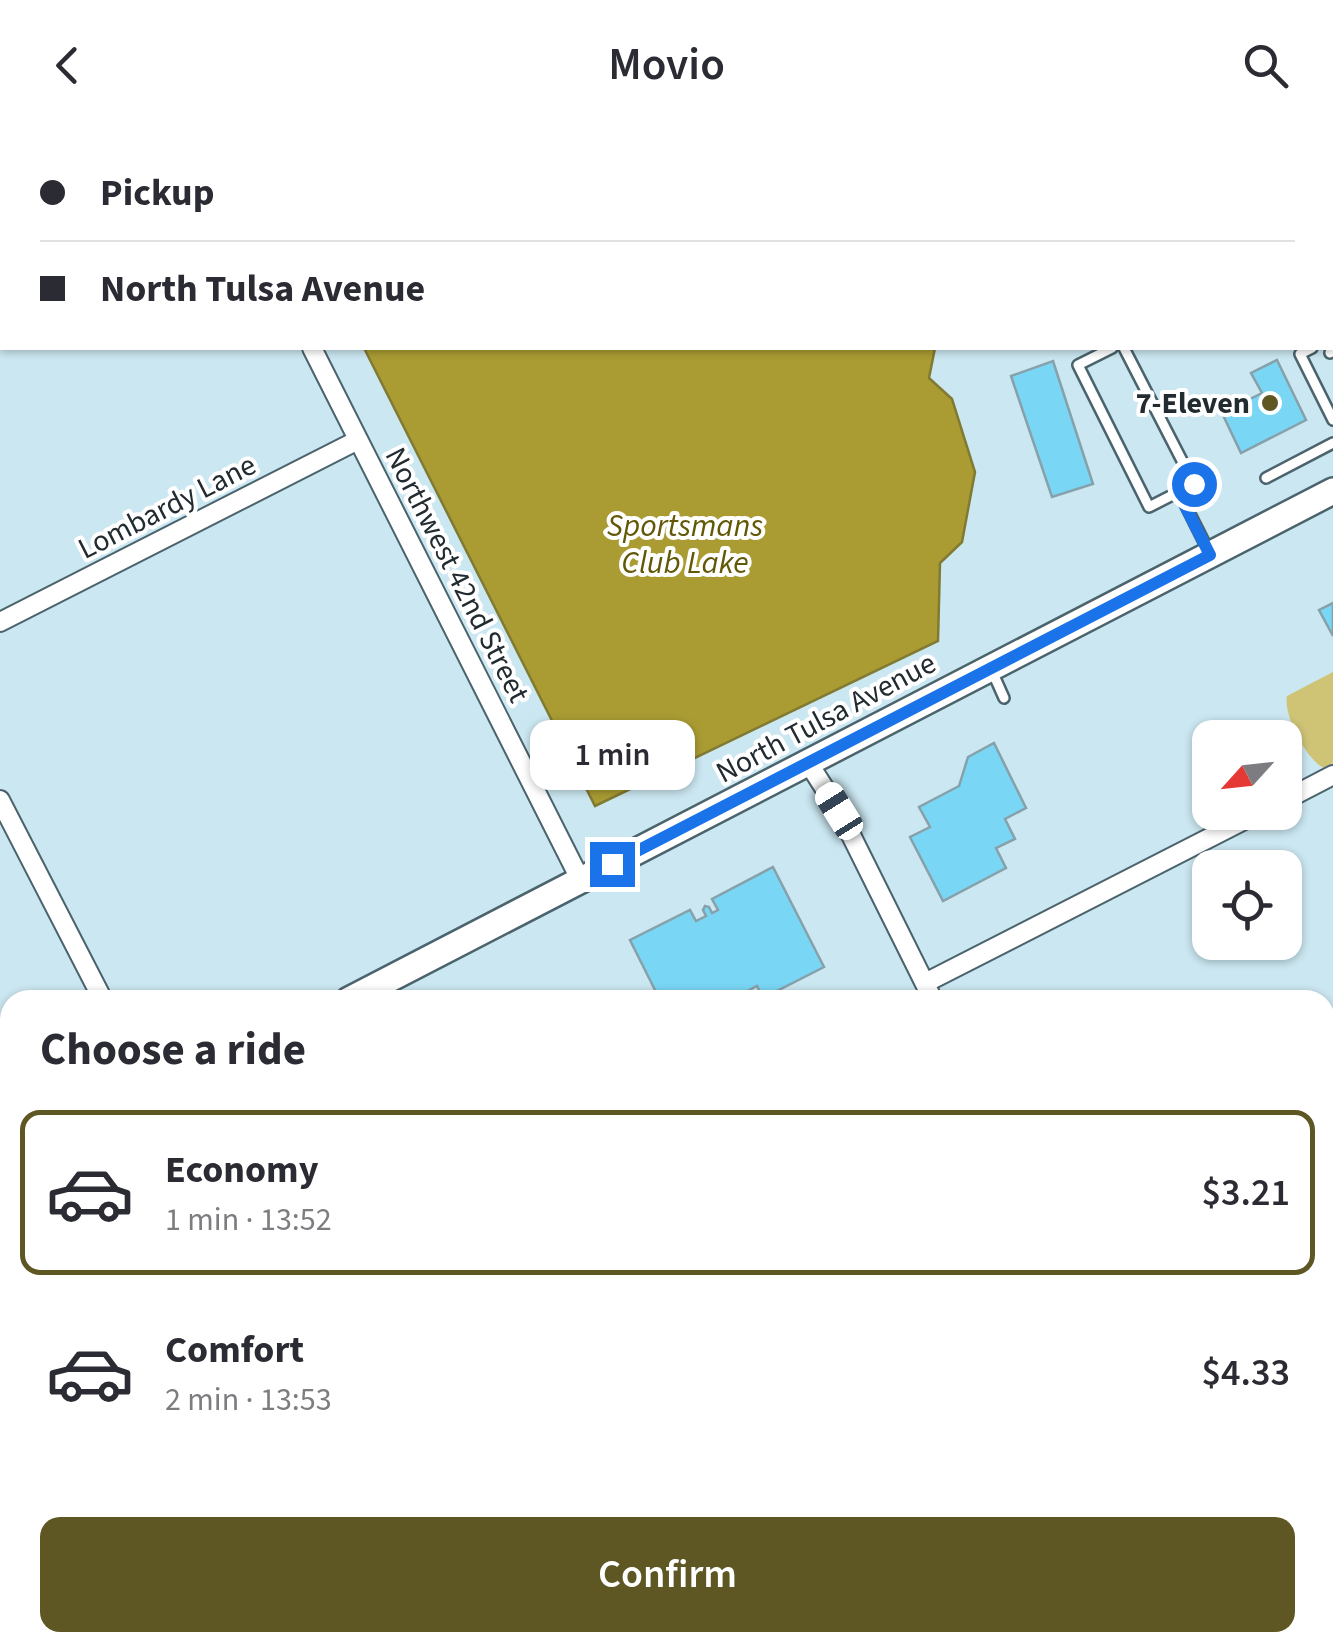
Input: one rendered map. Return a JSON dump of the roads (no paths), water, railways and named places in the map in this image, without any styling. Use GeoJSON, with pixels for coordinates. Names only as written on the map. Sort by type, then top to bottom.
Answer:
{"type":"FeatureCollection","features":[{"type":"Feature","properties":{"kind":"street","name":"Northwest 42nd Street"},"geometry":{"type":"LineString","coordinates":[[313,350],[581,880]]}},
{"type":"Feature","properties":{"kind":"street","name":"Lombardy Lane"},"geometry":{"type":"LineString","coordinates":[[0,622],[358,440]]}},
{"type":"Feature","properties":{"kind":"street","name":"North Tulsa Avenue"},"geometry":{"type":"LineString","coordinates":[[367,990],[1333,491]]}},
{"type":"Feature","properties":{"kind":"street"},"geometry":{"type":"LineString","coordinates":[[809,764],[839,811],[928,990]]}},
{"type":"Feature","properties":{"kind":"street"},"geometry":{"type":"LineString","coordinates":[[1302,791],[1333,775]]}},
{"type":"Feature","properties":{"kind":"street"},"geometry":{"type":"LineString","coordinates":[[0,800],[98,990]]}},
{"type":"Feature","properties":{"kind":"street"},"geometry":{"type":"LineString","coordinates":[[933,990],[1227,830]]}},
{"type":"Feature","properties":{"kind":"lane"},"geometry":{"type":"LineString","coordinates":[[1108,350],[1078,364],[1149,507],[1194,484],[1125,350]]}},
{"type":"Feature","properties":{"kind":"lane"},"geometry":{"type":"LineString","coordinates":[[1308,350],[1300,354],[1329,401],[1333,420]]}},
{"type":"Feature","properties":{"kind":"lane"},"geometry":{"type":"LineString","coordinates":[[1266,478],[1333,443]]}},
{"type":"Feature","properties":{"kind":"lane"},"geometry":{"type":"LineString","coordinates":[[1178,492],[1210,555]]}},
{"type":"Feature","properties":{"kind":"lane"},"geometry":{"type":"LineString","coordinates":[[990,668],[1004,698]]}},
{"type":"Feature","properties":{"kind":"water","name":"Sportsmans Club Lake"},"geometry":{"type":"Polygon","coordinates":[[[365,350],[935,350],[929,378],[952,399],[975,472],[962,542],[940,563],[938,641],[595,806],[365,350]]]}},
{"type":"Feature","properties":{"kind":"place","name":"7-Eleven"},"geometry":{"type":"Point","coordinates":[1270,403]}}]}
